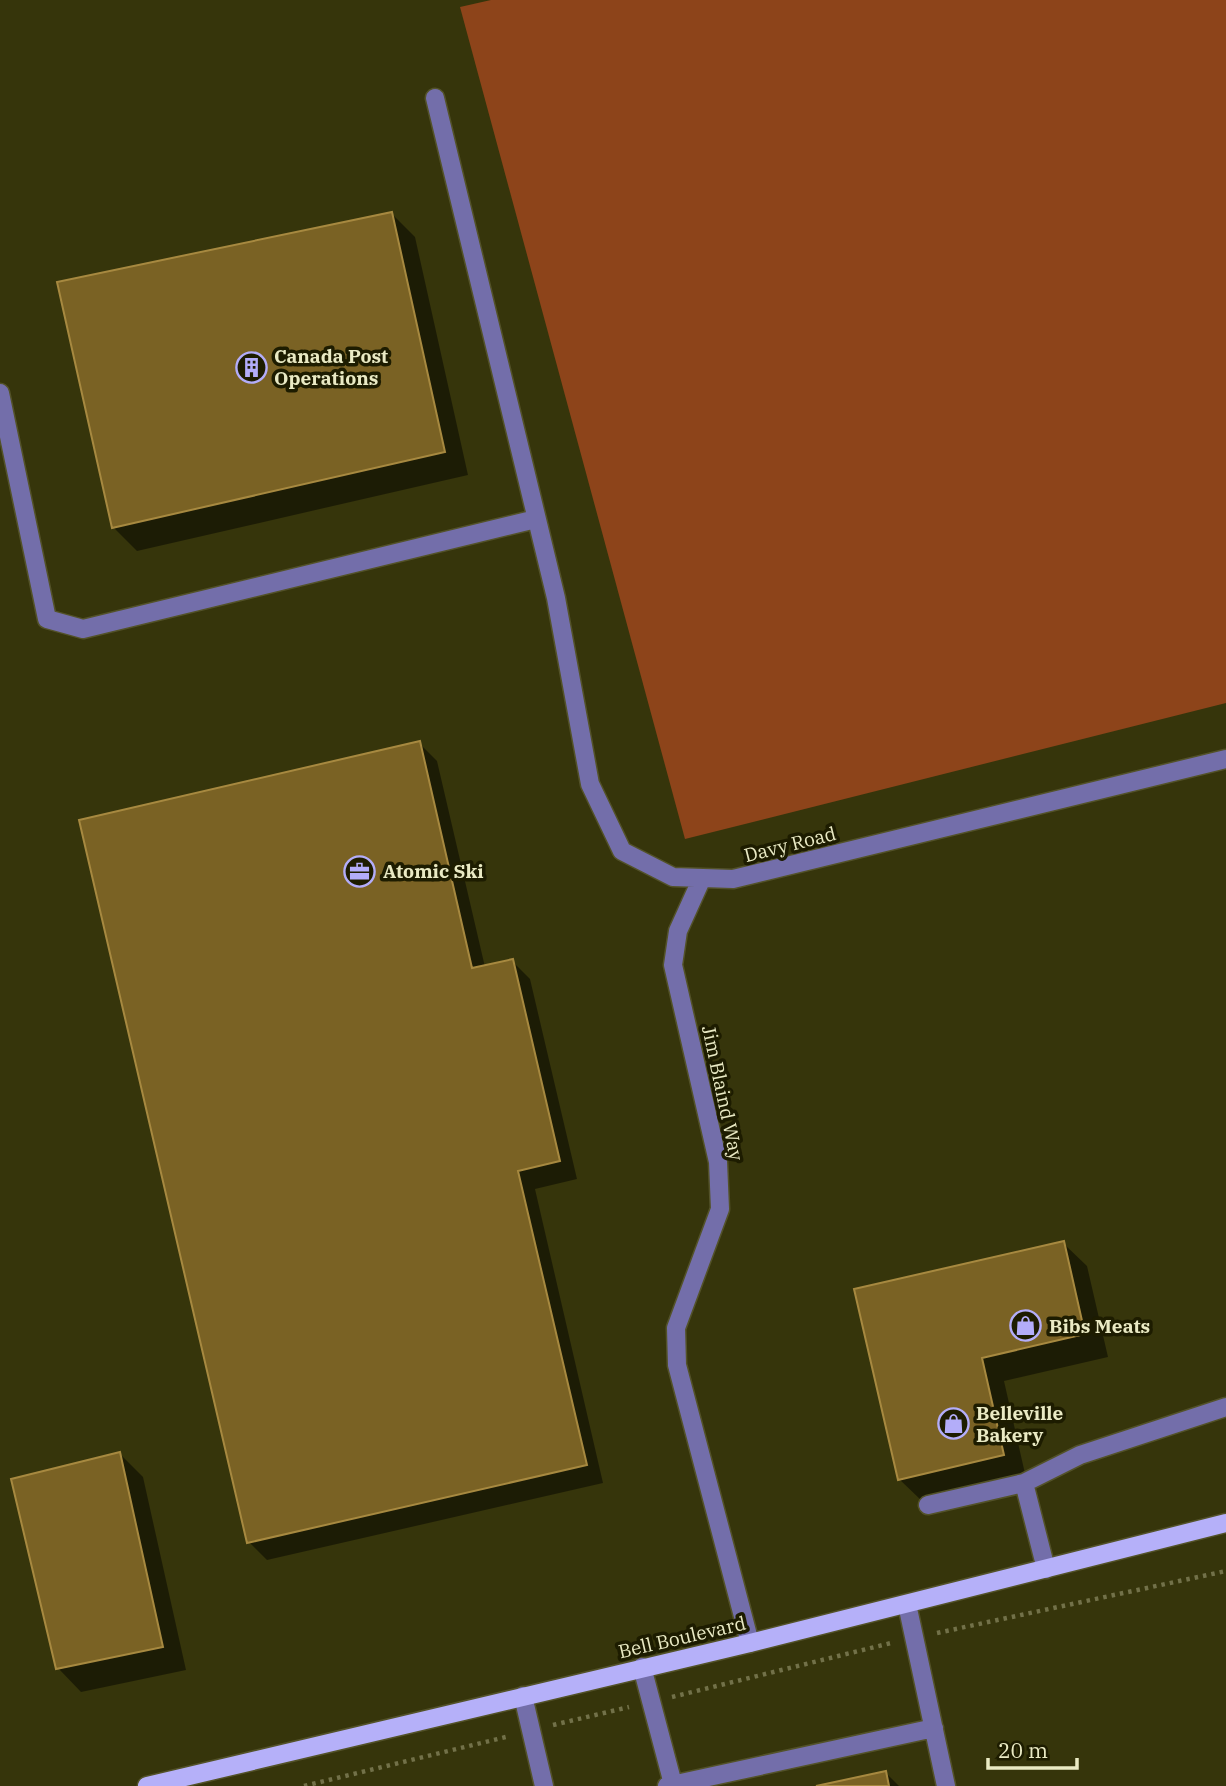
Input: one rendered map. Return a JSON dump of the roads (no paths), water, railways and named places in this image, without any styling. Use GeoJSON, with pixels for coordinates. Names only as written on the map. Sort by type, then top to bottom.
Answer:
{"type":"FeatureCollection","features":[{"type":"Feature","properties":{"kind":"main road","name":"Bell Boulevard"},"geometry":{"type":"LineString","coordinates":[[147,1786],[750,1643],[1226,1523]]}},
{"type":"Feature","properties":{"kind":"street","name":"Davy Road"},"geometry":{"type":"LineString","coordinates":[[435,98],[556,598],[590,784],[622,851],[673,877],[733,879],[1226,759]]}},
{"type":"Feature","properties":{"kind":"street"},"geometry":{"type":"LineString","coordinates":[[0,393],[47,619],[83,629],[536,519]]}},
{"type":"Feature","properties":{"kind":"street","name":"Jim Blaind Way"},"geometry":{"type":"LineString","coordinates":[[702,878],[678,931],[673,965],[718,1162],[720,1209],[676,1328],[677,1365],[750,1643]]}},
{"type":"Feature","properties":{"kind":"street"},"geometry":{"type":"LineString","coordinates":[[928,1506],[1024,1483],[1080,1455],[1226,1407]]}},
{"type":"Feature","properties":{"kind":"street"},"geometry":{"type":"LineString","coordinates":[[1024,1483],[1046,1569]]}},
{"type":"Feature","properties":{"kind":"street"},"geometry":{"type":"LineString","coordinates":[[907,1604],[946,1786]]}},
{"type":"Feature","properties":{"kind":"street"},"geometry":{"type":"LineString","coordinates":[[642,1667],[670,1785],[933,1728]]}},
{"type":"Feature","properties":{"kind":"street"},"geometry":{"type":"LineString","coordinates":[[523,1696],[544,1786]]}},
{"type":"Feature","properties":{"kind":"place","name":"Canada Post Operations"},"geometry":{"type":"Point","coordinates":[251,367]}},
{"type":"Feature","properties":{"kind":"place","name":"Atomic Ski"},"geometry":{"type":"Point","coordinates":[360,871]}},
{"type":"Feature","properties":{"kind":"place","name":"Bibs Meats"},"geometry":{"type":"Point","coordinates":[1026,1326]}},
{"type":"Feature","properties":{"kind":"place","name":"Belleville Bakery"},"geometry":{"type":"Point","coordinates":[953,1424]}}]}
